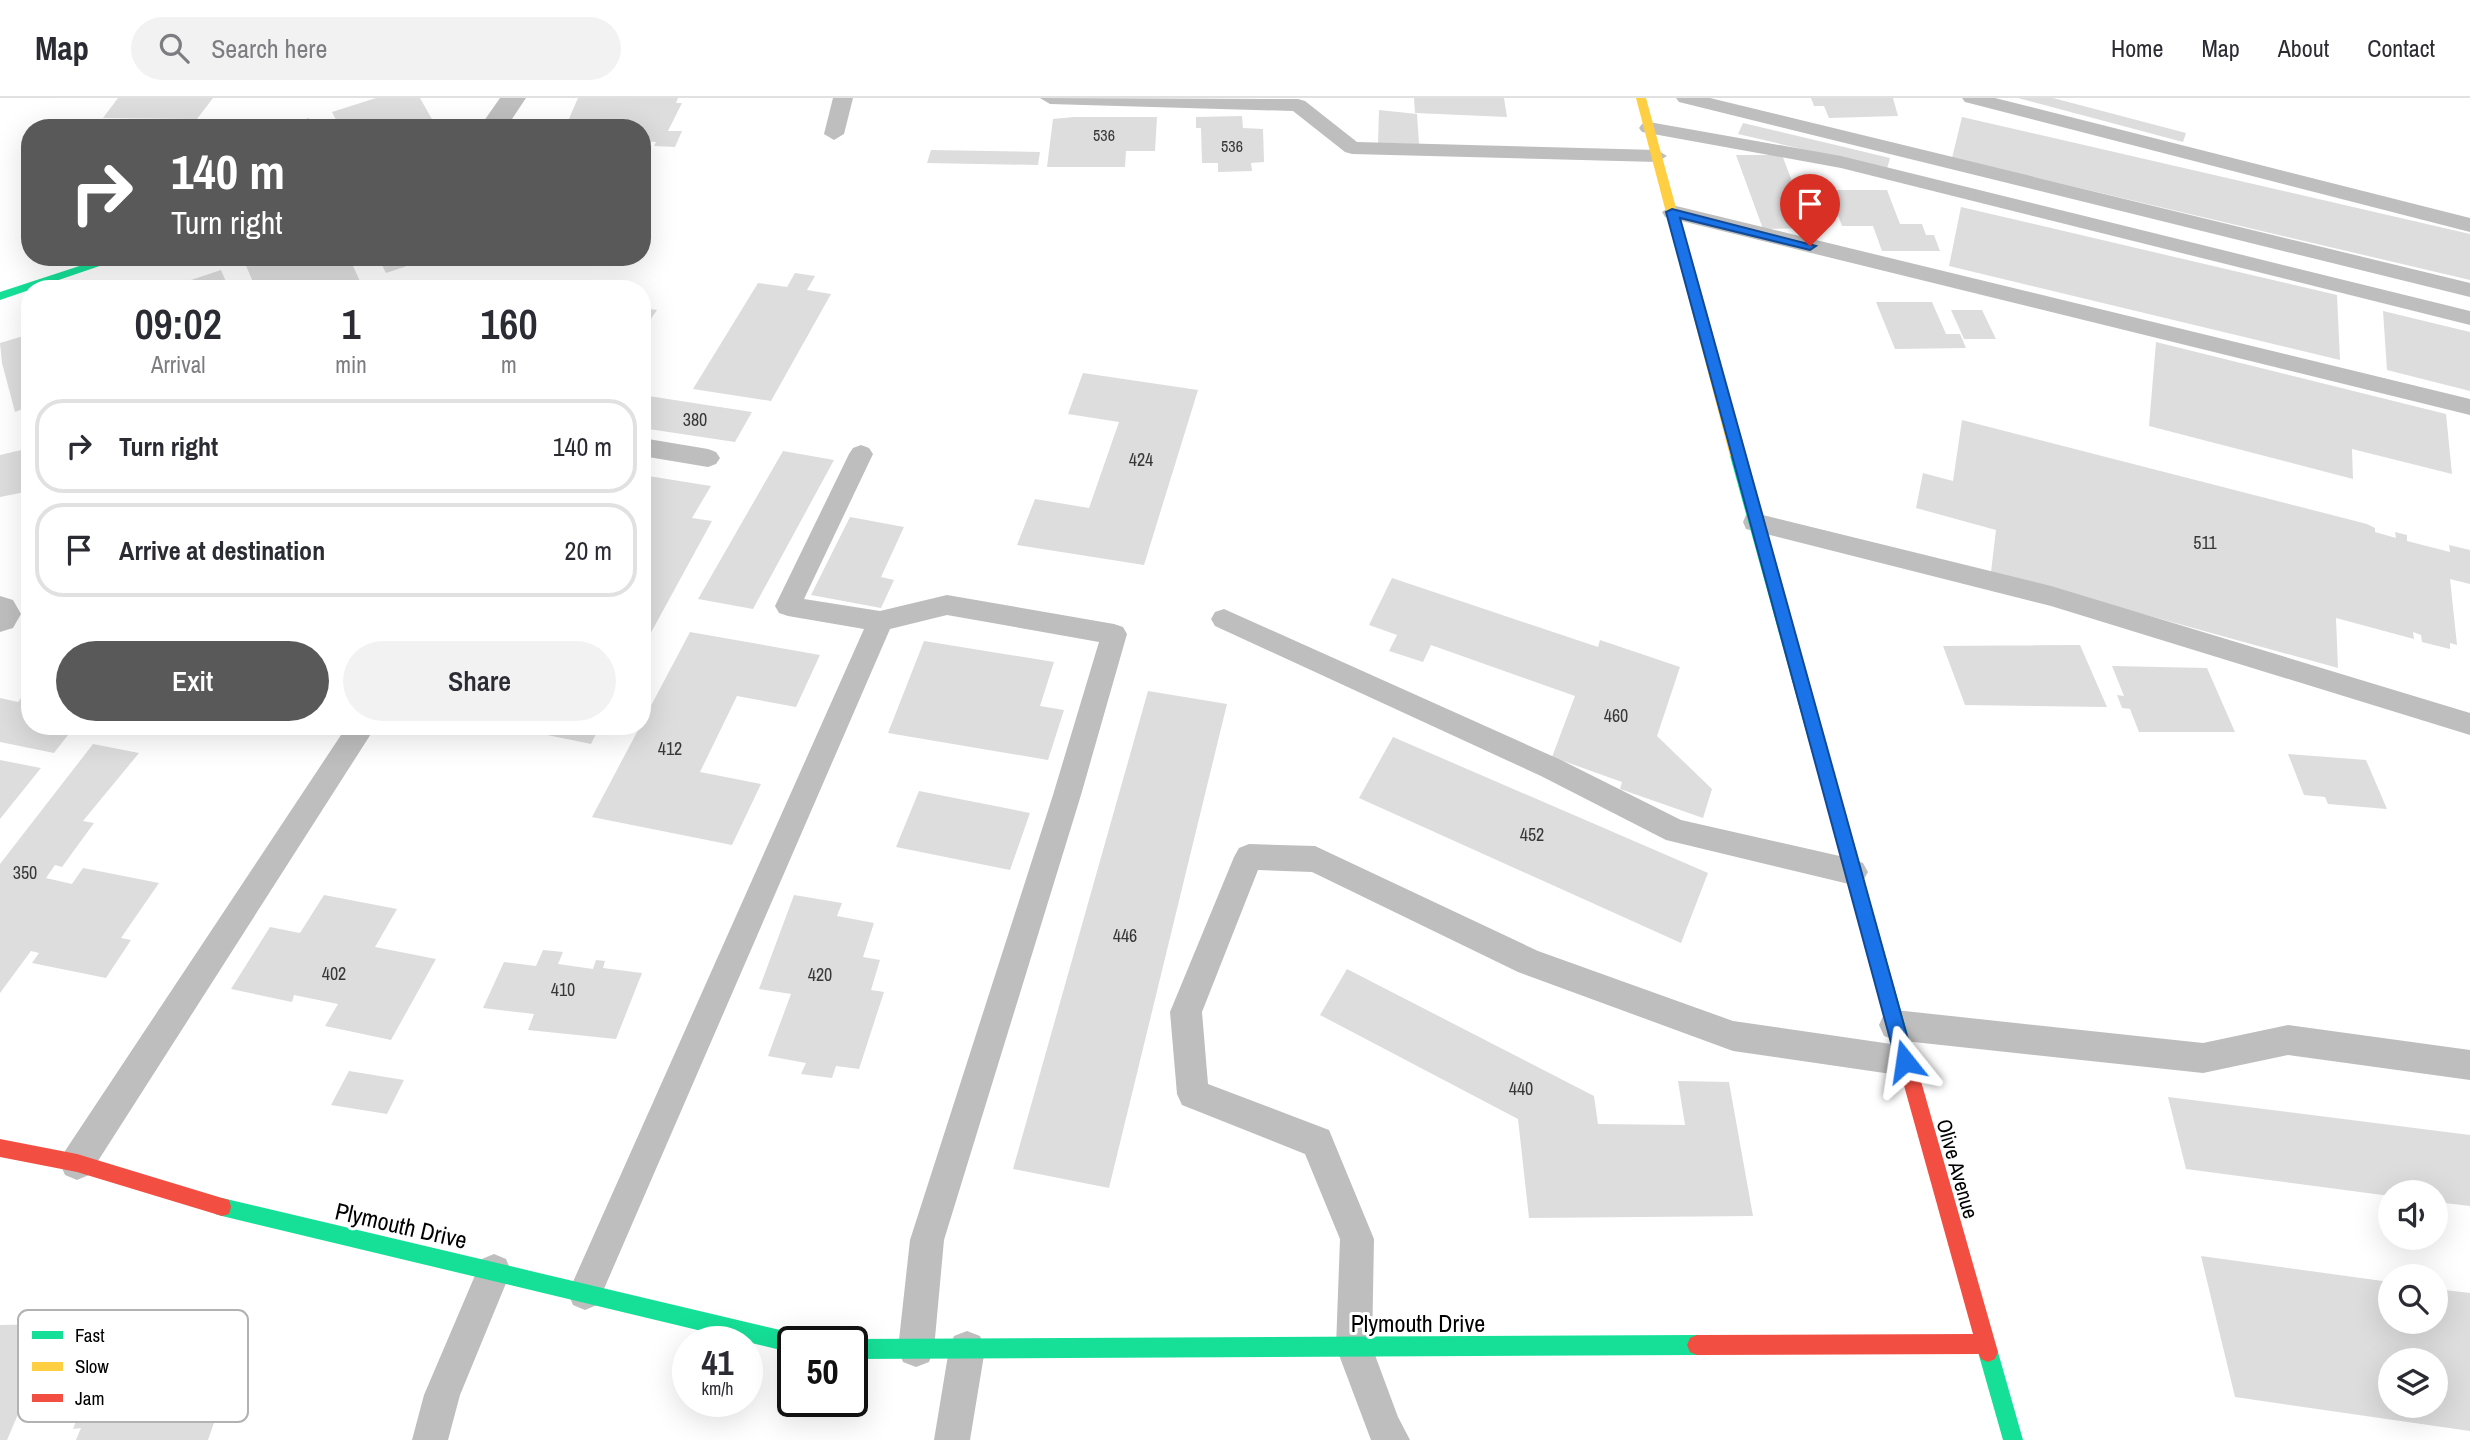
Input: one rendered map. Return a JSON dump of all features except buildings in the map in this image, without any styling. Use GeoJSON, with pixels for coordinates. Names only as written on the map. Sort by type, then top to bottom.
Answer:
{"type":"FeatureCollection","features":[{"type":"Feature","properties":{"kind":"main road","name":"Olive Avenue"},"geometry":{"type":"LineString","coordinates":[[1641,98],[1755,522],[2013,1440]]}},
{"type":"Feature","properties":{"kind":"main road"},"geometry":{"type":"LineString","coordinates":[[49,280],[92,266]]}},
{"type":"Feature","properties":{"kind":"main road"},"geometry":{"type":"LineString","coordinates":[[0,296],[21,289]]}},
{"type":"Feature","properties":{"kind":"main road","name":"Plymouth Drive"},"geometry":{"type":"LineString","coordinates":[[0,1148],[76,1163],[227,1208],[777,1339]]}},
{"type":"Feature","properties":{"kind":"main road","name":"Plymouth Drive"},"geometry":{"type":"LineString","coordinates":[[868,1349],[1984,1344]]}},
{"type":"Feature","properties":{"kind":"street"},"geometry":{"type":"LineString","coordinates":[[498,119],[513,98]]}},
{"type":"Feature","properties":{"kind":"street"},"geometry":{"type":"LineString","coordinates":[[0,610],[3,614],[0,618]]}},
{"type":"Feature","properties":{"kind":"lane"},"geometry":{"type":"LineString","coordinates":[[834,134],[843,98]]}},
{"type":"Feature","properties":{"kind":"lane"},"geometry":{"type":"LineString","coordinates":[[1050,98],[1298,105],[1352,148],[1657,156]]}},
{"type":"Feature","properties":{"kind":"lane"},"geometry":{"type":"LineString","coordinates":[[1686,98],[2470,290]]}},
{"type":"Feature","properties":{"kind":"lane"},"geometry":{"type":"LineString","coordinates":[[1972,98],[2470,225]]}},
{"type":"Feature","properties":{"kind":"lane"},"geometry":{"type":"LineString","coordinates":[[1649,128],[1841,162],[2470,318]]}},
{"type":"Feature","properties":{"kind":"lane"},"geometry":{"type":"LineString","coordinates":[[1672,212],[2470,407]]}},
{"type":"Feature","properties":{"kind":"lane"},"geometry":{"type":"LineString","coordinates":[[651,448],[708,458]]}},
{"type":"Feature","properties":{"kind":"lane"},"geometry":{"type":"LineString","coordinates":[[861,454],[788,606],[880,621],[947,605],[1114,634],[1067,795],[927,1240],[916,1349]]}},
{"type":"Feature","properties":{"kind":"lane"},"geometry":{"type":"LineString","coordinates":[[1755,522],[2051,596],[2470,724]]}},
{"type":"Feature","properties":{"kind":"lane"},"geometry":{"type":"LineString","coordinates":[[1224,619],[1489,739],[1676,831],[1853,872]]}},
{"type":"Feature","properties":{"kind":"lane"},"geometry":{"type":"LineString","coordinates":[[585,1293],[880,621]]}},
{"type":"Feature","properties":{"kind":"lane"},"geometry":{"type":"LineString","coordinates":[[76,1163],[356,735]]}},
{"type":"Feature","properties":{"kind":"lane"},"geometry":{"type":"LineString","coordinates":[[1392,1440],[1354,1347],[1357,1239],[1317,1142],[1193,1094],[1186,1012],[1249,857],[1315,859],[1529,962],[1733,1036],[1905,1061]]}},
{"type":"Feature","properties":{"kind":"lane"},"geometry":{"type":"LineString","coordinates":[[1895,1025],[2203,1058],[2288,1040],[2470,1065]]}},
{"type":"Feature","properties":{"kind":"lane"},"geometry":{"type":"LineString","coordinates":[[430,1440],[442,1395],[494,1271]]}},
{"type":"Feature","properties":{"kind":"lane"},"geometry":{"type":"LineString","coordinates":[[952,1440],[967,1349]]}},
{"type":"Feature","properties":{"kind":"traffic: fast"},"geometry":{"type":"LineString","coordinates":[[49,280],[92,266]]}},
{"type":"Feature","properties":{"kind":"traffic: fast"},"geometry":{"type":"LineString","coordinates":[[0,296],[21,289]]}},
{"type":"Feature","properties":{"kind":"traffic: fast"},"geometry":{"type":"LineString","coordinates":[[1737,456],[1902,1046]]}},
{"type":"Feature","properties":{"kind":"traffic: fast"},"geometry":{"type":"LineString","coordinates":[[222,1207],[777,1339]]}},
{"type":"Feature","properties":{"kind":"traffic: fast"},"geometry":{"type":"LineString","coordinates":[[868,1349],[1697,1345]]}},
{"type":"Feature","properties":{"kind":"traffic: fast"},"geometry":{"type":"LineString","coordinates":[[1988,1352],[2013,1440]]}},
{"type":"Feature","properties":{"kind":"traffic: slow"},"geometry":{"type":"LineString","coordinates":[[1641,98],[1737,456]]}},
{"type":"Feature","properties":{"kind":"traffic: jam"},"geometry":{"type":"LineString","coordinates":[[1902,1046],[1988,1352]]}},
{"type":"Feature","properties":{"kind":"traffic: jam"},"geometry":{"type":"LineString","coordinates":[[0,1148],[77,1163],[222,1207]]}},
{"type":"Feature","properties":{"kind":"traffic: jam"},"geometry":{"type":"LineString","coordinates":[[1697,1345],[1984,1344]]}},
{"type":"Feature","properties":{"kind":"route"},"geometry":{"type":"LineString","coordinates":[[1810,246],[1672,212],[1905,1061]]}}]}
